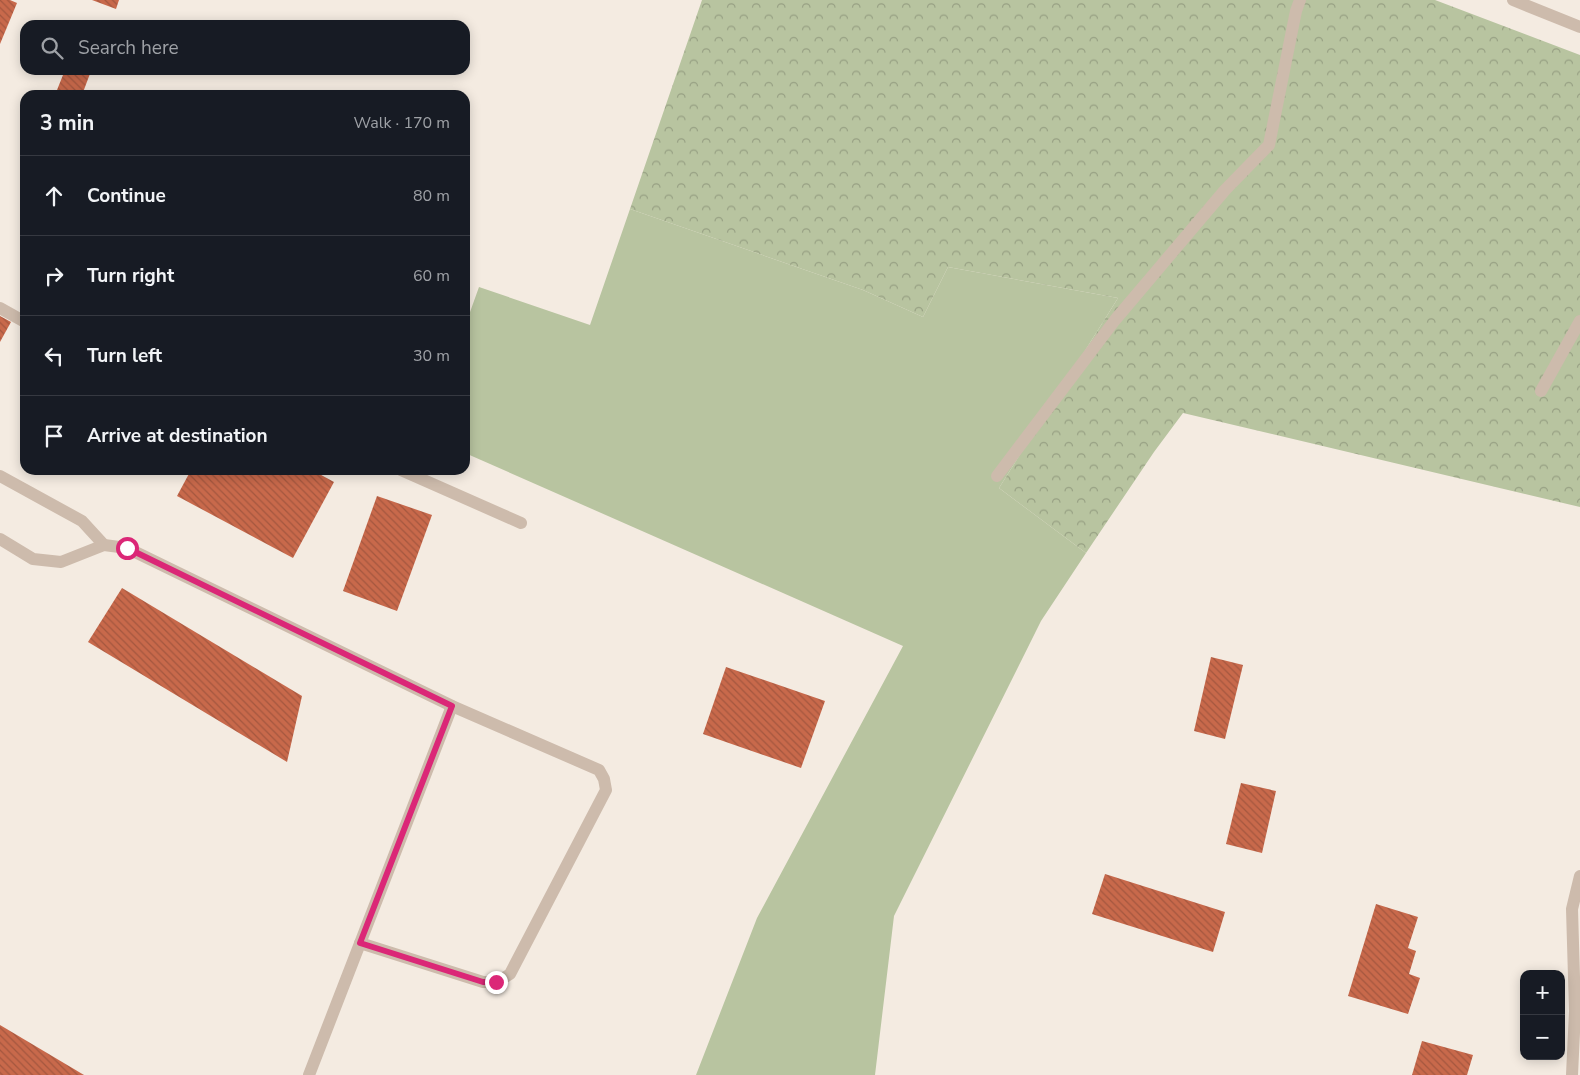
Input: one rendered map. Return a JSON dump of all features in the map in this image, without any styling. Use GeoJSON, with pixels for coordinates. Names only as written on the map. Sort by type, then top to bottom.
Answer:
{"type":"FeatureCollection","features":[{"type":"Feature","properties":{"kind":"street"},"geometry":{"type":"LineString","coordinates":[[997,476],[1115,320],[1225,190],[1268,145],[1296,11],[1300,0]]}},
{"type":"Feature","properties":{"kind":"street"},"geometry":{"type":"LineString","coordinates":[[1513,0],[1580,27]]}},
{"type":"Feature","properties":{"kind":"street"},"geometry":{"type":"LineString","coordinates":[[0,308],[20,319]]}},
{"type":"Feature","properties":{"kind":"street"},"geometry":{"type":"LineString","coordinates":[[1541,391],[1580,321]]}},
{"type":"Feature","properties":{"kind":"street"},"geometry":{"type":"LineString","coordinates":[[412,475],[521,523]]}},
{"type":"Feature","properties":{"kind":"street"},"geometry":{"type":"LineString","coordinates":[[0,476],[82,521],[104,545]]}},
{"type":"Feature","properties":{"kind":"street"},"geometry":{"type":"LineString","coordinates":[[0,540],[33,559],[61,562],[104,545],[127,548],[452,706],[599,770],[604,779],[606,790],[510,974],[496,982],[483,982],[360,943]]}},
{"type":"Feature","properties":{"kind":"street"},"geometry":{"type":"LineString","coordinates":[[309,1075],[452,706]]}},
{"type":"Feature","properties":{"kind":"street"},"geometry":{"type":"LineString","coordinates":[[1572,1075],[1577,963],[1572,909],[1580,876]]}},
{"type":"Feature","properties":{"kind":"green space"},"geometry":{"type":"Polygon","coordinates":[[[702,0],[1435,0],[1580,55],[1580,507],[1183,413],[1154,452],[1086,553],[999,488],[1118,298],[948,267],[923,317],[863,290],[630,209],[702,0]]]}},
{"type":"Feature","properties":{"kind":"green space"},"geometry":{"type":"Polygon","coordinates":[[[630,209],[863,290],[923,317],[948,267],[1118,298],[999,488],[1086,553],[1041,621],[894,916],[875,1075],[696,1075],[757,918],[903,646],[470,455],[470,312],[479,287],[590,325],[630,209]]]}},
{"type":"Feature","properties":{"kind":"building"},"geometry":{"type":"Polygon","coordinates":[[[0,0],[10,0],[17,3],[0,44],[0,0]]]}},
{"type":"Feature","properties":{"kind":"building"},"geometry":{"type":"Polygon","coordinates":[[[92,0],[119,0],[116,9],[92,0]]]}},
{"type":"Feature","properties":{"kind":"building"},"geometry":{"type":"Polygon","coordinates":[[[63,75],[90,75],[84,90],[57,90],[63,75]]]}},
{"type":"Feature","properties":{"kind":"building"},"geometry":{"type":"Polygon","coordinates":[[[0,316],[11,322],[0,342],[0,316]]]}},
{"type":"Feature","properties":{"kind":"building"},"geometry":{"type":"Polygon","coordinates":[[[188,475],[321,475],[334,482],[293,558],[177,496],[188,475]]]}},
{"type":"Feature","properties":{"kind":"building"},"geometry":{"type":"Polygon","coordinates":[[[377,496],[432,515],[397,611],[343,591],[377,496]]]}},
{"type":"Feature","properties":{"kind":"building"},"geometry":{"type":"Polygon","coordinates":[[[122,588],[302,696],[287,762],[88,642],[122,588]]]}},
{"type":"Feature","properties":{"kind":"building"},"geometry":{"type":"Polygon","coordinates":[[[1211,657],[1243,665],[1225,739],[1194,731],[1211,657]]]}},
{"type":"Feature","properties":{"kind":"building"},"geometry":{"type":"Polygon","coordinates":[[[726,667],[825,701],[801,768],[703,734],[726,667]]]}},
{"type":"Feature","properties":{"kind":"building"},"geometry":{"type":"Polygon","coordinates":[[[1241,783],[1276,791],[1262,853],[1226,844],[1241,783]]]}},
{"type":"Feature","properties":{"kind":"building"},"geometry":{"type":"Polygon","coordinates":[[[1105,874],[1225,912],[1213,952],[1092,914],[1105,874]]]}},
{"type":"Feature","properties":{"kind":"building"},"geometry":{"type":"Polygon","coordinates":[[[1376,904],[1418,917],[1408,948],[1416,951],[1409,974],[1420,978],[1408,1014],[1348,996],[1376,904]]]}},
{"type":"Feature","properties":{"kind":"building"},"geometry":{"type":"Polygon","coordinates":[[[0,1025],[84,1075],[0,1075],[0,1025]]]}},
{"type":"Feature","properties":{"kind":"building"},"geometry":{"type":"Polygon","coordinates":[[[1422,1041],[1473,1055],[1467,1075],[1412,1075],[1422,1041]]]}},
{"type":"Feature","properties":{"kind":"route"},"geometry":{"type":"LineString","coordinates":[[127,548],[452,706],[360,943],[483,982],[496,982]]}}]}
